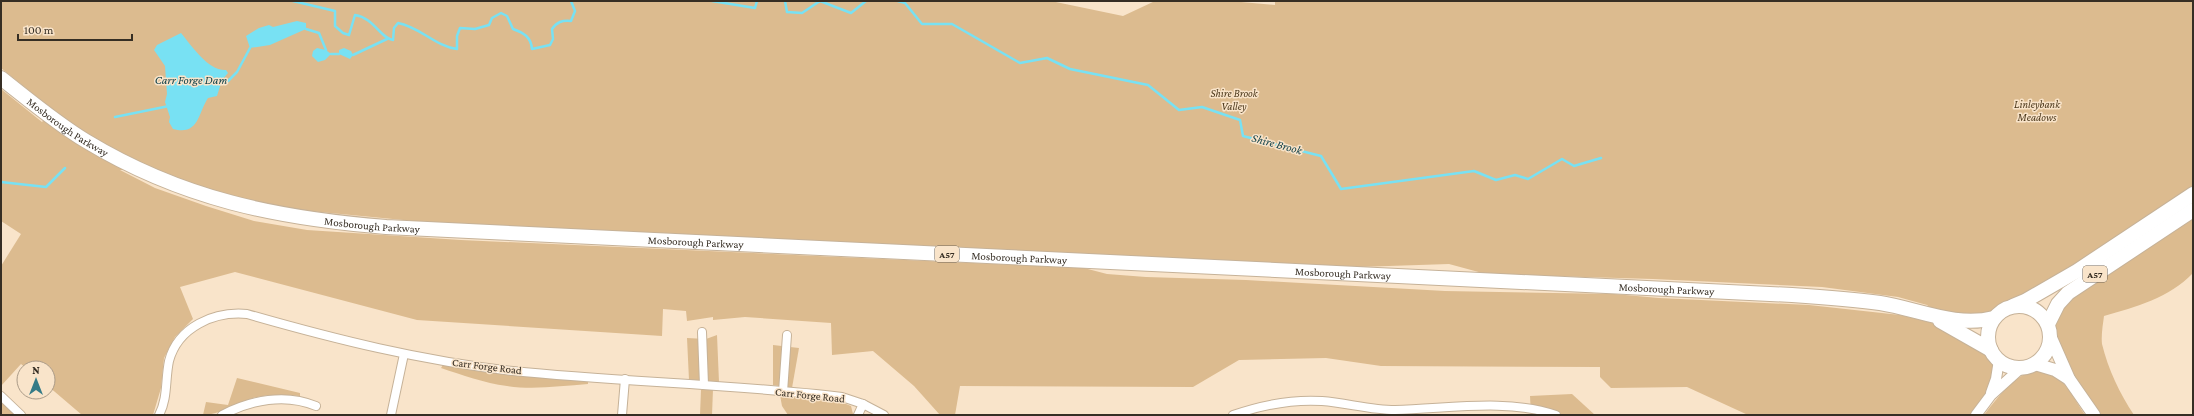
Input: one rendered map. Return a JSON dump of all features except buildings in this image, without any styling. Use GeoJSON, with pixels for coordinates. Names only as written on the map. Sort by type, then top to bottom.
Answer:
{"type":"FeatureCollection","features":[{"type":"Feature","properties":{"kind":"highway","name":"Mosborough Parkway"},"geometry":{"type":"LineString","coordinates":[[1,78],[69,130],[134,168],[215,199],[247,208],[306,219],[386,227],[591,238],[1792,295],[1882,304],[1972,322],[1994,318]]}},
{"type":"Feature","properties":{"kind":"highway","name":"A57"},"geometry":{"type":"LineString","coordinates":[[1994,318],[2000,313],[2025,301],[2076,271],[2193,194]]}},
{"type":"Feature","properties":{"kind":"highway","name":"A57"},"geometry":{"type":"LineString","coordinates":[[2048,324],[2058,304],[2068,293],[2193,210]]}},
{"type":"Feature","properties":{"kind":"highway"},"geometry":{"type":"LineString","coordinates":[[2013,306],[2023,306],[2033,309],[2042,315],[2048,324],[2051,338],[2046,353],[2035,364],[2021,368]]}},
{"type":"Feature","properties":{"kind":"highway","name":"Mosborough Parkway"},"geometry":{"type":"LineString","coordinates":[[1928,314],[1995,355]]}},
{"type":"Feature","properties":{"kind":"highway"},"geometry":{"type":"LineString","coordinates":[[1994,318],[1988,334],[1995,355]]}},
{"type":"Feature","properties":{"kind":"highway","name":"A57"},"geometry":{"type":"LineString","coordinates":[[1995,355],[2013,368],[2021,368]]}},
{"type":"Feature","properties":{"kind":"main road"},"geometry":{"type":"LineString","coordinates":[[2051,338],[2069,379],[2094,415]]}},
{"type":"Feature","properties":{"kind":"main road"},"geometry":{"type":"LineString","coordinates":[[2035,364],[2054,370],[2069,379]]}},
{"type":"Feature","properties":{"kind":"street","name":"Carr Forge Road"},"geometry":{"type":"LineString","coordinates":[[159,415],[165,401],[170,360],[177,344],[192,328],[204,321],[223,314],[246,314],[352,343],[404,354],[512,370],[842,397],[863,404],[884,415]]}},
{"type":"Feature","properties":{"kind":"street"},"geometry":{"type":"LineString","coordinates":[[702,332],[704,385]]}},
{"type":"Feature","properties":{"kind":"street"},"geometry":{"type":"LineString","coordinates":[[783,392],[787,335]]}},
{"type":"Feature","properties":{"kind":"street"},"geometry":{"type":"LineString","coordinates":[[391,415],[404,354]]}},
{"type":"Feature","properties":{"kind":"street"},"geometry":{"type":"LineString","coordinates":[[1991,395],[1996,379],[1995,355]]}},
{"type":"Feature","properties":{"kind":"street"},"geometry":{"type":"LineString","coordinates":[[1976,415],[1991,395],[2021,368]]}},
{"type":"Feature","properties":{"kind":"street"},"geometry":{"type":"LineString","coordinates":[[622,415],[625,379]]}},
{"type":"Feature","properties":{"kind":"street"},"geometry":{"type":"LineString","coordinates":[[1,396],[21,415]]}},
{"type":"Feature","properties":{"kind":"street"},"geometry":{"type":"LineString","coordinates":[[222,415],[244,406],[272,400],[296,400],[316,406]]}},
{"type":"Feature","properties":{"kind":"street"},"geometry":{"type":"LineString","coordinates":[[1233,415],[1262,406],[1308,401],[1394,410],[1512,406],[1534,408],[1556,415]]}},
{"type":"Feature","properties":{"kind":"street"},"geometry":{"type":"LineString","coordinates":[[858,415],[863,404]]}},
{"type":"Feature","properties":{"kind":"green space"},"geometry":{"type":"Polygon","coordinates":[[[1,1],[1051,1],[1123,16],[1155,1],[1230,1],[1275,5],[1275,1],[2193,1],[2193,186],[2054,278],[1990,314],[1978,317],[1933,310],[1927,305],[1898,297],[1822,287],[1653,279],[1486,274],[1449,264],[1358,267],[424,222],[268,207],[207,191],[154,169],[120,170],[155,188],[206,206],[254,221],[307,230],[461,240],[1084,268],[1107,274],[1146,277],[1246,280],[1445,291],[1614,294],[1659,298],[1809,305],[1900,315],[1929,322],[1947,329],[1987,352],[1994,362],[1991,387],[1972,415],[1748,415],[1687,387],[1611,388],[1600,377],[1600,367],[1381,366],[1326,358],[1239,360],[1193,387],[960,386],[955,415],[940,415],[914,386],[873,351],[832,355],[831,323],[745,317],[713,320],[713,317],[687,321],[686,311],[663,309],[662,336],[417,320],[235,272],[180,287],[193,319],[175,337],[164,358],[161,388],[153,415],[82,415],[56,393],[56,360],[16,360],[16,370],[1,386],[1,266],[21,234],[1,221],[1,89],[42,122],[53,110],[1,68],[1,1]]]}},
{"type":"Feature","properties":{"kind":"green space"},"geometry":{"type":"Polygon","coordinates":[[[2193,219],[2193,273],[2184,282],[2163,295],[2140,305],[2104,316],[2102,344],[2115,381],[2134,415],[2099,415],[2067,367],[2061,353],[2055,327],[2058,314],[2069,300],[2193,219]]]}},
{"type":"Feature","properties":{"kind":"green space"},"geometry":{"type":"Polygon","coordinates":[[[717,335],[719,382],[689,380],[687,338],[706,339],[717,335]]]}},
{"type":"Feature","properties":{"kind":"green space"},"geometry":{"type":"Polygon","coordinates":[[[773,345],[799,348],[792,388],[773,385],[773,345]]]}},
{"type":"Feature","properties":{"kind":"green space"},"geometry":{"type":"Polygon","coordinates":[[[443,365],[511,374],[588,379],[588,384],[537,388],[498,385],[441,368],[443,365]]]}},
{"type":"Feature","properties":{"kind":"green space"},"geometry":{"type":"Polygon","coordinates":[[[2033,370],[2052,375],[2059,379],[2070,391],[2085,415],[1984,415],[2012,383],[2033,370]]]}},
{"type":"Feature","properties":{"kind":"green space"},"geometry":{"type":"Polygon","coordinates":[[[237,378],[300,393],[300,396],[276,395],[253,398],[216,413],[203,415],[206,402],[228,405],[237,378]]]}},
{"type":"Feature","properties":{"kind":"green space"},"geometry":{"type":"Polygon","coordinates":[[[713,389],[712,415],[700,415],[701,390],[713,389]]]}},
{"type":"Feature","properties":{"kind":"green space"},"geometry":{"type":"Polygon","coordinates":[[[1572,394],[1595,415],[1531,415],[1530,396],[1572,394]]]}},
{"type":"Feature","properties":{"kind":"green space"},"geometry":{"type":"Polygon","coordinates":[[[780,395],[841,402],[851,406],[853,414],[788,415],[782,406],[780,395]]]}},
{"type":"Feature","properties":{"kind":"green space"},"geometry":{"type":"Polygon","coordinates":[[[1,402],[16,415],[1,415],[1,402]]]}},
{"type":"Feature","properties":{"kind":"water"},"geometry":{"type":"Polygon","coordinates":[[[297,21],[306,23],[306,29],[270,45],[250,48],[246,36],[259,28],[269,25],[273,27],[297,21]]]}},
{"type":"Feature","properties":{"kind":"water","name":"Carr Forge Dam"},"geometry":{"type":"Polygon","coordinates":[[[181,33],[201,57],[213,66],[226,70],[228,73],[222,80],[217,96],[208,98],[193,126],[182,130],[173,129],[169,122],[170,117],[165,102],[167,94],[165,66],[154,50],[157,45],[181,33]]]}},
{"type":"Feature","properties":{"kind":"water"},"geometry":{"type":"Polygon","coordinates":[[[317,48],[326,50],[331,54],[325,60],[318,62],[312,56],[313,51],[317,48]]]}},
{"type":"Feature","properties":{"kind":"water"},"geometry":{"type":"Polygon","coordinates":[[[344,48],[351,51],[353,55],[350,59],[339,54],[339,50],[344,48]]]}},
{"type":"Feature","properties":{"kind":"waterway","name":"Shire Brook"},"geometry":{"type":"LineString","coordinates":[[293,1],[335,11],[335,26],[343,33],[349,35],[355,15],[367,20],[384,36],[393,40],[394,28],[398,23],[413,28],[442,44],[457,49],[457,36],[460,28],[475,29],[489,25],[492,18],[501,13],[507,16],[513,29],[524,34],[528,38],[532,49],[550,45],[553,39],[552,29],[560,22],[571,21],[575,11],[571,1]]}},
{"type":"Feature","properties":{"kind":"waterway","name":"Shire Brook"},"geometry":{"type":"LineString","coordinates":[[712,1],[755,8],[757,1]]}},
{"type":"Feature","properties":{"kind":"waterway","name":"Shire Brook"},"geometry":{"type":"LineString","coordinates":[[785,1],[787,12],[802,13],[820,1]]}},
{"type":"Feature","properties":{"kind":"waterway","name":"Shire Brook"},"geometry":{"type":"LineString","coordinates":[[820,1],[851,13],[866,1]]}},
{"type":"Feature","properties":{"kind":"waterway","name":"Shire Brook"},"geometry":{"type":"LineString","coordinates":[[898,1],[905,3],[922,24],[952,24],[1020,63],[1047,58],[1070,69],[1148,85],[1179,110],[1202,107],[1240,120],[1243,136],[1321,156],[1341,189],[1474,171],[1496,180],[1515,175],[1528,179],[1562,159],[1574,166],[1601,158]]}},
{"type":"Feature","properties":{"kind":"waterway"},"geometry":{"type":"LineString","coordinates":[[306,29],[319,33],[326,50]]}},
{"type":"Feature","properties":{"kind":"waterway"},"geometry":{"type":"LineString","coordinates":[[353,55],[387,39]]}},
{"type":"Feature","properties":{"kind":"waterway"},"geometry":{"type":"LineString","coordinates":[[220,80],[228,81],[237,72],[250,48]]}},
{"type":"Feature","properties":{"kind":"waterway"},"geometry":{"type":"LineString","coordinates":[[331,54],[339,54]]}},
{"type":"Feature","properties":{"kind":"waterway"},"geometry":{"type":"LineString","coordinates":[[115,117],[169,106]]}},
{"type":"Feature","properties":{"kind":"waterway"},"geometry":{"type":"LineString","coordinates":[[1,182],[46,187],[65,168]]}},
{"type":"Feature","properties":{"kind":"park label","name":"Shire Brook Valley"},"geometry":{"type":"Point","coordinates":[1234,99]}},
{"type":"Feature","properties":{"kind":"park label","name":"Linleybank Meadows"},"geometry":{"type":"Point","coordinates":[2037,110]}}]}
